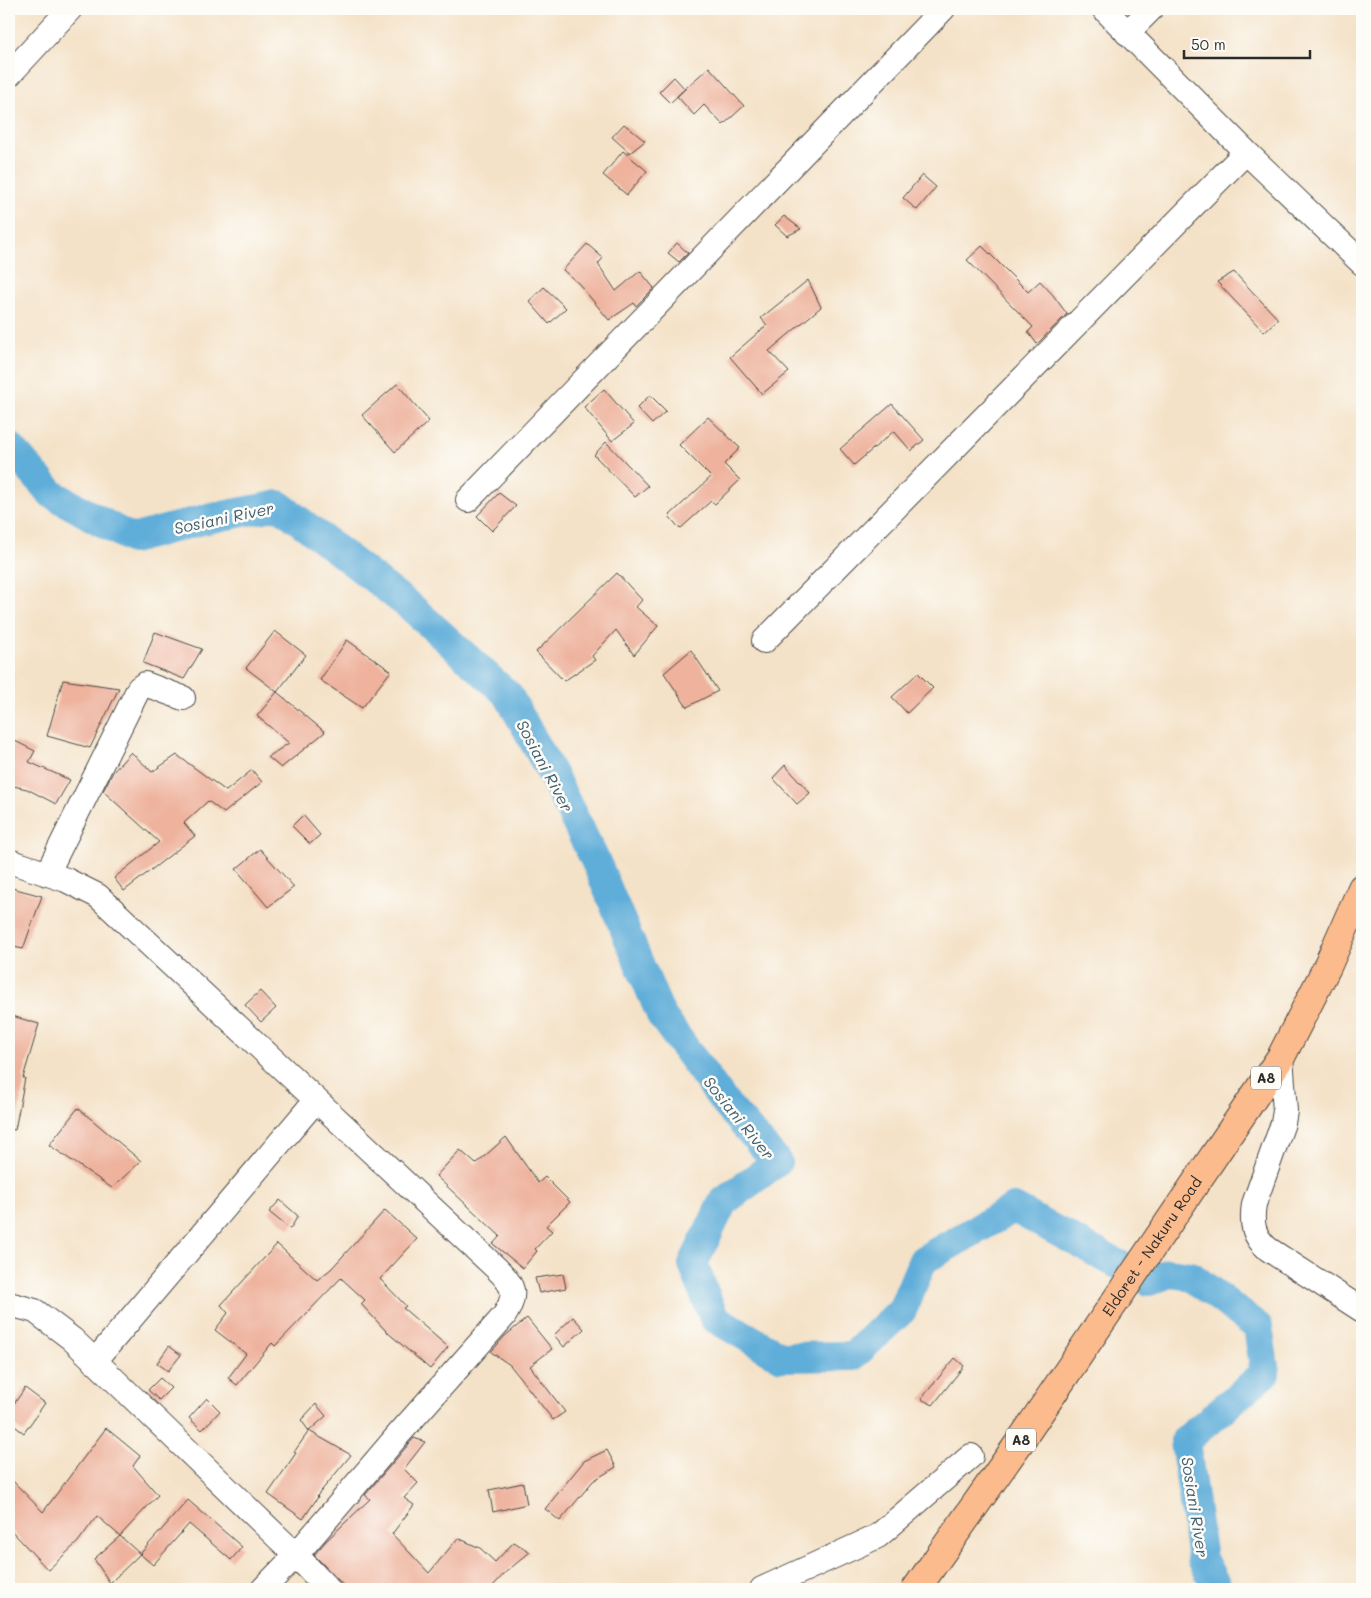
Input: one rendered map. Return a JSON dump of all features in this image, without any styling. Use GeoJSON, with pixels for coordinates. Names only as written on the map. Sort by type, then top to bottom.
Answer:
{"type":"FeatureCollection","features":[{"type":"Feature","properties":{"kind":"highway","name":"Eldoret - Nakuru Road"},"geometry":{"type":"LineString","coordinates":[[916,1589],[1019,1443],[1280,1057],[1327,967],[1362,888]]}},
{"type":"Feature","properties":{"kind":"street"},"geometry":{"type":"LineString","coordinates":[[9,75],[70,9]]}},
{"type":"Feature","properties":{"kind":"street"},"geometry":{"type":"LineString","coordinates":[[468,500],[942,9]]}},
{"type":"Feature","properties":{"kind":"street"},"geometry":{"type":"LineString","coordinates":[[1104,9],[1246,152],[1362,263]]}},
{"type":"Feature","properties":{"kind":"street"},"geometry":{"type":"LineString","coordinates":[[1127,33],[1151,9]]}},
{"type":"Feature","properties":{"kind":"street"},"geometry":{"type":"LineString","coordinates":[[764,641],[1246,152]]}},
{"type":"Feature","properties":{"kind":"street"},"geometry":{"type":"LineString","coordinates":[[47,874],[139,688],[145,684],[183,698]]}},
{"type":"Feature","properties":{"kind":"street"},"geometry":{"type":"LineString","coordinates":[[9,861],[66,880],[98,896],[496,1268],[508,1280],[514,1297],[504,1316],[399,1434],[296,1555],[263,1589]]}},
{"type":"Feature","properties":{"kind":"street"},"geometry":{"type":"LineString","coordinates":[[1280,1057],[1285,1112],[1278,1139],[1254,1204],[1252,1217],[1255,1229],[1259,1241],[1268,1249],[1362,1310]]}},
{"type":"Feature","properties":{"kind":"street"},"geometry":{"type":"LineString","coordinates":[[94,1362],[316,1100]]}},
{"type":"Feature","properties":{"kind":"street"},"geometry":{"type":"LineString","coordinates":[[9,1304],[35,1311],[72,1339],[296,1555],[328,1589]]}},
{"type":"Feature","properties":{"kind":"street"},"geometry":{"type":"LineString","coordinates":[[762,1589],[878,1536],[971,1456]]}},
{"type":"Feature","properties":{"kind":"building"},"geometry":{"type":"Polygon","coordinates":[[[709,67],[744,106],[723,125],[704,105],[694,115],[677,96],[709,67]]]}},
{"type":"Feature","properties":{"kind":"building"},"geometry":{"type":"Polygon","coordinates":[[[674,77],[685,89],[670,103],[659,92],[674,77]]]}},
{"type":"Feature","properties":{"kind":"building"},"geometry":{"type":"Polygon","coordinates":[[[624,124],[645,141],[630,153],[612,137],[624,124]]]}},
{"type":"Feature","properties":{"kind":"building"},"geometry":{"type":"Polygon","coordinates":[[[623,151],[647,171],[627,195],[603,175],[623,151]]]}},
{"type":"Feature","properties":{"kind":"building"},"geometry":{"type":"Polygon","coordinates":[[[922,175],[936,187],[917,210],[903,198],[922,175]]]}},
{"type":"Feature","properties":{"kind":"building"},"geometry":{"type":"Polygon","coordinates":[[[784,216],[801,229],[787,236],[775,225],[784,216]]]}},
{"type":"Feature","properties":{"kind":"building"},"geometry":{"type":"Polygon","coordinates":[[[677,243],[688,253],[679,262],[668,253],[677,243]]]}},
{"type":"Feature","properties":{"kind":"building"},"geometry":{"type":"Polygon","coordinates":[[[587,244],[603,258],[598,264],[616,291],[640,271],[654,288],[636,306],[634,303],[609,320],[579,284],[563,270],[587,244]]]}},
{"type":"Feature","properties":{"kind":"building"},"geometry":{"type":"Polygon","coordinates":[[[982,246],[1028,292],[1040,281],[1067,314],[1037,344],[1028,332],[1033,327],[967,260],[982,246]]]}},
{"type":"Feature","properties":{"kind":"building"},"geometry":{"type":"Polygon","coordinates":[[[1234,272],[1278,319],[1264,332],[1217,282],[1234,272]]]}},
{"type":"Feature","properties":{"kind":"building"},"geometry":{"type":"Polygon","coordinates":[[[808,280],[821,307],[769,351],[789,372],[762,394],[730,357],[767,325],[761,318],[808,280]]]}},
{"type":"Feature","properties":{"kind":"building"},"geometry":{"type":"Polygon","coordinates":[[[544,287],[566,308],[549,324],[529,301],[544,287]]]}},
{"type":"Feature","properties":{"kind":"building"},"geometry":{"type":"Polygon","coordinates":[[[397,384],[429,421],[395,452],[362,415],[397,384]]]}},
{"type":"Feature","properties":{"kind":"building"},"geometry":{"type":"Polygon","coordinates":[[[604,389],[634,424],[612,441],[584,407],[604,389]]]}},
{"type":"Feature","properties":{"kind":"building"},"geometry":{"type":"Polygon","coordinates":[[[650,395],[666,411],[652,424],[637,408],[650,395]]]}},
{"type":"Feature","properties":{"kind":"building"},"geometry":{"type":"Polygon","coordinates":[[[892,404],[924,440],[911,451],[894,431],[854,465],[840,449],[892,404]]]}},
{"type":"Feature","properties":{"kind":"building"},"geometry":{"type":"Polygon","coordinates":[[[708,417],[740,448],[724,464],[740,480],[715,504],[711,501],[680,529],[669,516],[711,477],[679,445],[708,417]]]}},
{"type":"Feature","properties":{"kind":"building"},"geometry":{"type":"Polygon","coordinates":[[[606,442],[648,486],[635,497],[594,455],[606,442]]]}},
{"type":"Feature","properties":{"kind":"building"},"geometry":{"type":"Polygon","coordinates":[[[499,493],[516,506],[492,531],[477,516],[499,493]]]}},
{"type":"Feature","properties":{"kind":"building"},"geometry":{"type":"Polygon","coordinates":[[[617,573],[642,600],[636,607],[658,626],[634,655],[616,630],[592,656],[595,660],[564,681],[536,652],[617,573]]]}},
{"type":"Feature","properties":{"kind":"building"},"geometry":{"type":"Polygon","coordinates":[[[275,631],[306,655],[277,692],[246,668],[275,631]]]}},
{"type":"Feature","properties":{"kind":"building"},"geometry":{"type":"Polygon","coordinates":[[[155,632],[202,649],[184,679],[143,663],[155,632]]]}},
{"type":"Feature","properties":{"kind":"building"},"geometry":{"type":"Polygon","coordinates":[[[347,640],[391,671],[362,708],[320,680],[347,640]]]}},
{"type":"Feature","properties":{"kind":"building"},"geometry":{"type":"Polygon","coordinates":[[[691,650],[718,691],[687,707],[664,673],[691,650]]]}},
{"type":"Feature","properties":{"kind":"building"},"geometry":{"type":"Polygon","coordinates":[[[918,673],[933,688],[907,713],[892,697],[918,673]]]}},
{"type":"Feature","properties":{"kind":"building"},"geometry":{"type":"Polygon","coordinates":[[[63,680],[119,688],[90,748],[47,736],[63,680]]]}},
{"type":"Feature","properties":{"kind":"building"},"geometry":{"type":"Polygon","coordinates":[[[277,692],[325,732],[281,768],[268,757],[289,743],[257,716],[277,692]]]}},
{"type":"Feature","properties":{"kind":"building"},"geometry":{"type":"Polygon","coordinates":[[[15,741],[35,751],[29,762],[70,780],[56,804],[27,789],[9,785],[9,755],[15,741]]]}},
{"type":"Feature","properties":{"kind":"building"},"geometry":{"type":"Polygon","coordinates":[[[131,752],[152,772],[177,755],[226,791],[252,770],[262,782],[224,813],[208,801],[184,823],[195,836],[124,891],[114,878],[159,842],[103,791],[113,772],[131,752]]]}},
{"type":"Feature","properties":{"kind":"building"},"geometry":{"type":"Polygon","coordinates":[[[785,765],[810,793],[797,804],[773,778],[785,765]]]}},
{"type":"Feature","properties":{"kind":"building"},"geometry":{"type":"Polygon","coordinates":[[[303,815],[320,835],[310,844],[292,826],[303,815]]]}},
{"type":"Feature","properties":{"kind":"building"},"geometry":{"type":"Polygon","coordinates":[[[260,849],[294,887],[268,907],[236,869],[260,849]]]}},
{"type":"Feature","properties":{"kind":"building"},"geometry":{"type":"Polygon","coordinates":[[[12,888],[42,896],[23,949],[9,946],[9,900],[12,888]]]}},
{"type":"Feature","properties":{"kind":"building"},"geometry":{"type":"Polygon","coordinates":[[[260,991],[276,1008],[261,1022],[245,1005],[260,991]]]}},
{"type":"Feature","properties":{"kind":"building"},"geometry":{"type":"Polygon","coordinates":[[[9,1015],[39,1024],[23,1078],[25,1078],[15,1130],[9,1129],[9,1015]]]}},
{"type":"Feature","properties":{"kind":"building"},"geometry":{"type":"Polygon","coordinates":[[[78,1108],[141,1161],[112,1188],[49,1145],[78,1108]]]}},
{"type":"Feature","properties":{"kind":"building"},"geometry":{"type":"Polygon","coordinates":[[[506,1137],[538,1183],[545,1177],[570,1202],[546,1226],[552,1231],[535,1249],[537,1251],[523,1268],[493,1244],[500,1236],[436,1176],[460,1150],[476,1164],[506,1137]]]}},
{"type":"Feature","properties":{"kind":"building"},"geometry":{"type":"Polygon","coordinates":[[[280,1200],[298,1216],[290,1229],[269,1212],[280,1200]]]}},
{"type":"Feature","properties":{"kind":"building"},"geometry":{"type":"Polygon","coordinates":[[[385,1210],[417,1239],[380,1279],[406,1306],[403,1308],[448,1347],[430,1369],[387,1332],[361,1304],[365,1300],[341,1278],[275,1346],[272,1343],[237,1385],[228,1378],[246,1354],[215,1330],[228,1313],[221,1305],[277,1244],[317,1280],[331,1269],[385,1210]]]}},
{"type":"Feature","properties":{"kind":"building"},"geometry":{"type":"Polygon","coordinates":[[[563,1274],[566,1288],[539,1293],[535,1278],[563,1274]]]}},
{"type":"Feature","properties":{"kind":"building"},"geometry":{"type":"Polygon","coordinates":[[[573,1317],[584,1329],[564,1347],[554,1335],[573,1317]]]}},
{"type":"Feature","properties":{"kind":"building"},"geometry":{"type":"Polygon","coordinates":[[[527,1318],[552,1349],[530,1366],[565,1412],[553,1420],[510,1365],[491,1352],[505,1336],[527,1318]]]}},
{"type":"Feature","properties":{"kind":"building"},"geometry":{"type":"Polygon","coordinates":[[[169,1346],[181,1355],[168,1371],[157,1363],[169,1346]]]}},
{"type":"Feature","properties":{"kind":"building"},"geometry":{"type":"Polygon","coordinates":[[[955,1358],[964,1366],[933,1405],[921,1399],[955,1358]]]}},
{"type":"Feature","properties":{"kind":"building"},"geometry":{"type":"Polygon","coordinates":[[[160,1378],[171,1388],[159,1400],[148,1390],[160,1378]]]}},
{"type":"Feature","properties":{"kind":"building"},"geometry":{"type":"Polygon","coordinates":[[[25,1388],[45,1403],[24,1433],[9,1422],[9,1411],[25,1388]]]}},
{"type":"Feature","properties":{"kind":"building"},"geometry":{"type":"Polygon","coordinates":[[[207,1398],[220,1411],[202,1430],[189,1418],[207,1398]]]}},
{"type":"Feature","properties":{"kind":"building"},"geometry":{"type":"Polygon","coordinates":[[[316,1404],[326,1416],[309,1431],[301,1420],[316,1404]]]}},
{"type":"Feature","properties":{"kind":"building"},"geometry":{"type":"Polygon","coordinates":[[[106,1428],[140,1456],[133,1466],[158,1495],[120,1536],[97,1516],[78,1542],[48,1570],[9,1528],[9,1477],[43,1512],[106,1428]]]}},
{"type":"Feature","properties":{"kind":"building"},"geometry":{"type":"Polygon","coordinates":[[[309,1431],[351,1455],[317,1496],[303,1519],[268,1494],[309,1431]]]}},
{"type":"Feature","properties":{"kind":"building"},"geometry":{"type":"Polygon","coordinates":[[[414,1438],[425,1442],[404,1469],[418,1483],[404,1498],[414,1505],[392,1534],[429,1573],[458,1538],[480,1548],[495,1562],[514,1542],[530,1552],[506,1572],[490,1589],[347,1589],[314,1555],[370,1499],[365,1495],[414,1438]]]}},
{"type":"Feature","properties":{"kind":"building"},"geometry":{"type":"Polygon","coordinates":[[[607,1450],[616,1467],[593,1481],[560,1521],[545,1509],[584,1461],[607,1450]]]}},
{"type":"Feature","properties":{"kind":"building"},"geometry":{"type":"Polygon","coordinates":[[[523,1483],[527,1504],[493,1512],[489,1490],[523,1483]]]}},
{"type":"Feature","properties":{"kind":"building"},"geometry":{"type":"Polygon","coordinates":[[[188,1500],[242,1547],[231,1560],[189,1524],[153,1565],[140,1554],[188,1500]]]}},
{"type":"Feature","properties":{"kind":"building"},"geometry":{"type":"Polygon","coordinates":[[[120,1536],[140,1554],[110,1583],[94,1559],[120,1536]]]}},
{"type":"Feature","properties":{"kind":"waterway","name":"Sosiani River"},"geometry":{"type":"LineString","coordinates":[[9,446],[52,494],[132,539],[202,520],[279,505],[412,608],[508,695],[551,772],[597,864],[661,1015],[725,1103],[777,1162],[723,1202],[693,1264],[714,1318],[782,1357],[853,1356],[902,1310],[923,1260],[1014,1208],[1149,1281],[1169,1273],[1191,1276],[1258,1327],[1265,1373],[1185,1441],[1202,1559],[1218,1589]]}}]}
